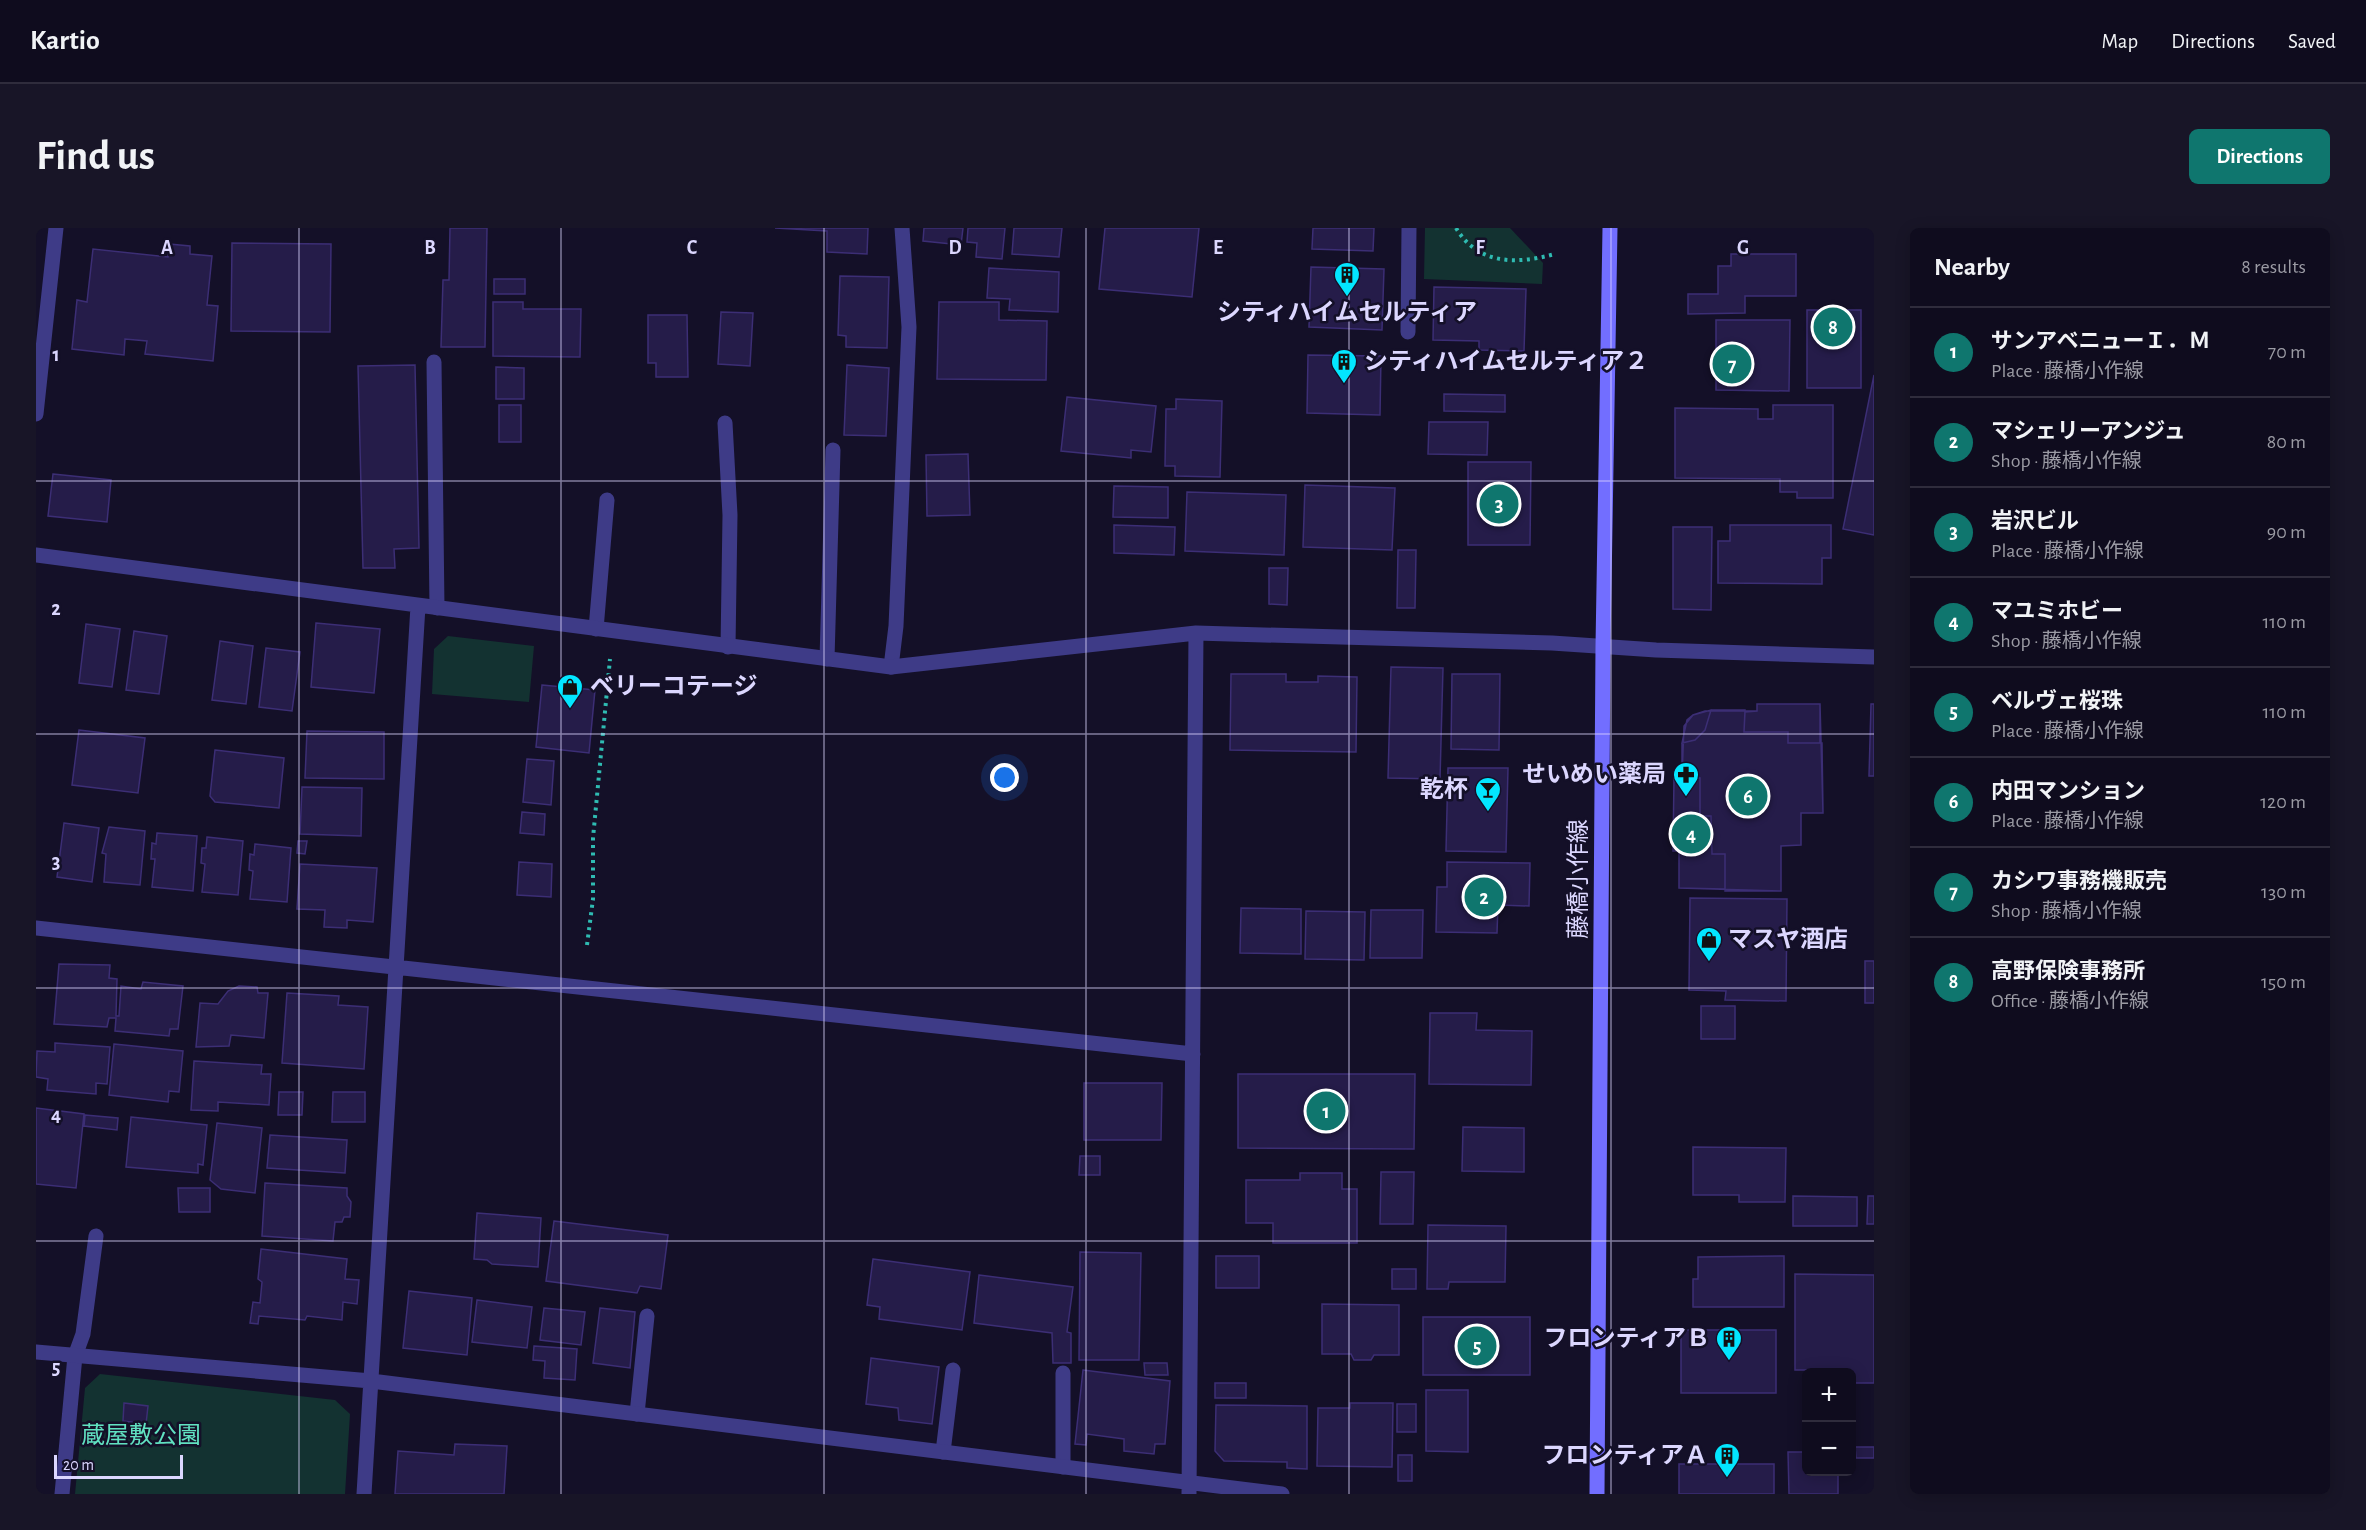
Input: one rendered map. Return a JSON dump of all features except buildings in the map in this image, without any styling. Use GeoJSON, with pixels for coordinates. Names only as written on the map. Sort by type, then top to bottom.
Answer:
{"type":"FeatureCollection","features":[{"type":"Feature","properties":{"kind":"main road","name":"藤橋小作線"},"geometry":{"type":"LineString","coordinates":[[1597,1494],[1603,646],[1610,228]]}},
{"type":"Feature","properties":{"kind":"street"},"geometry":{"type":"LineString","coordinates":[[36,414],[56,228]]}},
{"type":"Feature","properties":{"kind":"street"},"geometry":{"type":"LineString","coordinates":[[891,667],[896,626],[909,327],[903,228]]}},
{"type":"Feature","properties":{"kind":"street"},"geometry":{"type":"LineString","coordinates":[[1408,332],[1409,228]]}},
{"type":"Feature","properties":{"kind":"street"},"geometry":{"type":"LineString","coordinates":[[434,362],[437,608]]}},
{"type":"Feature","properties":{"kind":"street"},"geometry":{"type":"LineString","coordinates":[[725,423],[730,515],[728,647]]}},
{"type":"Feature","properties":{"kind":"street"},"geometry":{"type":"LineString","coordinates":[[827,659],[833,450]]}},
{"type":"Feature","properties":{"kind":"street"},"geometry":{"type":"LineString","coordinates":[[596,629],[607,500]]}},
{"type":"Feature","properties":{"kind":"street"},"geometry":{"type":"LineString","coordinates":[[36,555],[891,667],[1196,633],[1874,657]]}},
{"type":"Feature","properties":{"kind":"street"},"geometry":{"type":"LineString","coordinates":[[364,1494],[418,606]]}},
{"type":"Feature","properties":{"kind":"street"},"geometry":{"type":"LineString","coordinates":[[1189,1488],[1196,633]]}},
{"type":"Feature","properties":{"kind":"street"},"geometry":{"type":"LineString","coordinates":[[36,928],[395,969],[1193,1054]]}},
{"type":"Feature","properties":{"kind":"street"},"geometry":{"type":"LineString","coordinates":[[62,1494],[75,1356],[83,1334],[96,1236]]}},
{"type":"Feature","properties":{"kind":"street"},"geometry":{"type":"LineString","coordinates":[[637,1414],[647,1316]]}},
{"type":"Feature","properties":{"kind":"street"},"geometry":{"type":"LineString","coordinates":[[36,1352],[371,1381],[1063,1467],[1189,1488],[1282,1494]]}},
{"type":"Feature","properties":{"kind":"street"},"geometry":{"type":"LineString","coordinates":[[943,1452],[952,1370]]}},
{"type":"Feature","properties":{"kind":"street"},"geometry":{"type":"LineString","coordinates":[[1063,1373],[1063,1467]]}},
{"type":"Feature","properties":{"kind":"path"},"geometry":{"type":"LineString","coordinates":[[1456,228],[1467,242],[1500,259],[1517,262],[1555,254]]}},
{"type":"Feature","properties":{"kind":"path"},"geometry":{"type":"LineString","coordinates":[[587,945],[593,899],[593,838],[613,631]]}},
{"type":"Feature","properties":{"kind":"green space"},"geometry":{"type":"Polygon","coordinates":[[[1425,228],[1510,228],[1543,263],[1542,284],[1424,279],[1425,228]]]}},
{"type":"Feature","properties":{"kind":"green space"},"geometry":{"type":"Polygon","coordinates":[[[448,636],[534,646],[529,702],[432,694],[434,649],[448,636]]]}},
{"type":"Feature","properties":{"kind":"green space","name":"蔵屋敷公園"},"geometry":{"type":"Polygon","coordinates":[[[100,1374],[335,1400],[350,1414],[345,1494],[75,1494],[85,1388],[100,1374]]]}},
{"type":"Feature","properties":{"kind":"place","name":"シティハイムセルティア"},"geometry":{"type":"Point","coordinates":[1347,298]}},
{"type":"Feature","properties":{"kind":"place","name":"高野保険事務所"},"geometry":{"type":"Point","coordinates":[1833,327]}},
{"type":"Feature","properties":{"kind":"place","name":"カシワ事務機販売"},"geometry":{"type":"Point","coordinates":[1732,364]}},
{"type":"Feature","properties":{"kind":"place","name":"シティハイムセルティア２"},"geometry":{"type":"Point","coordinates":[1344,385]}},
{"type":"Feature","properties":{"kind":"place","name":"岩沢ビル"},"geometry":{"type":"Point","coordinates":[1499,504]}},
{"type":"Feature","properties":{"kind":"place","name":"ベリーコテージ"},"geometry":{"type":"Point","coordinates":[570,710]}},
{"type":"Feature","properties":{"kind":"place","name":"内田マンション"},"geometry":{"type":"Point","coordinates":[1748,796]}},
{"type":"Feature","properties":{"kind":"place","name":"せいめい薬局"},"geometry":{"type":"Point","coordinates":[1686,798]}},
{"type":"Feature","properties":{"kind":"place","name":"乾杯"},"geometry":{"type":"Point","coordinates":[1488,813]}},
{"type":"Feature","properties":{"kind":"place","name":"マユミホビー"},"geometry":{"type":"Point","coordinates":[1691,834]}},
{"type":"Feature","properties":{"kind":"place","name":"マシェリーアンジュ"},"geometry":{"type":"Point","coordinates":[1484,897]}},
{"type":"Feature","properties":{"kind":"place","name":"マスヤ酒店"},"geometry":{"type":"Point","coordinates":[1709,963]}},
{"type":"Feature","properties":{"kind":"place","name":"サンアベニューＩ．Ｍ"},"geometry":{"type":"Point","coordinates":[1326,1111]}},
{"type":"Feature","properties":{"kind":"place","name":"ベルヴェ桜珠"},"geometry":{"type":"Point","coordinates":[1477,1346]}},
{"type":"Feature","properties":{"kind":"place","name":"フロンティアＢ"},"geometry":{"type":"Point","coordinates":[1729,1362]}},
{"type":"Feature","properties":{"kind":"place","name":"フロンティアＡ"},"geometry":{"type":"Point","coordinates":[1727,1479]}}]}
